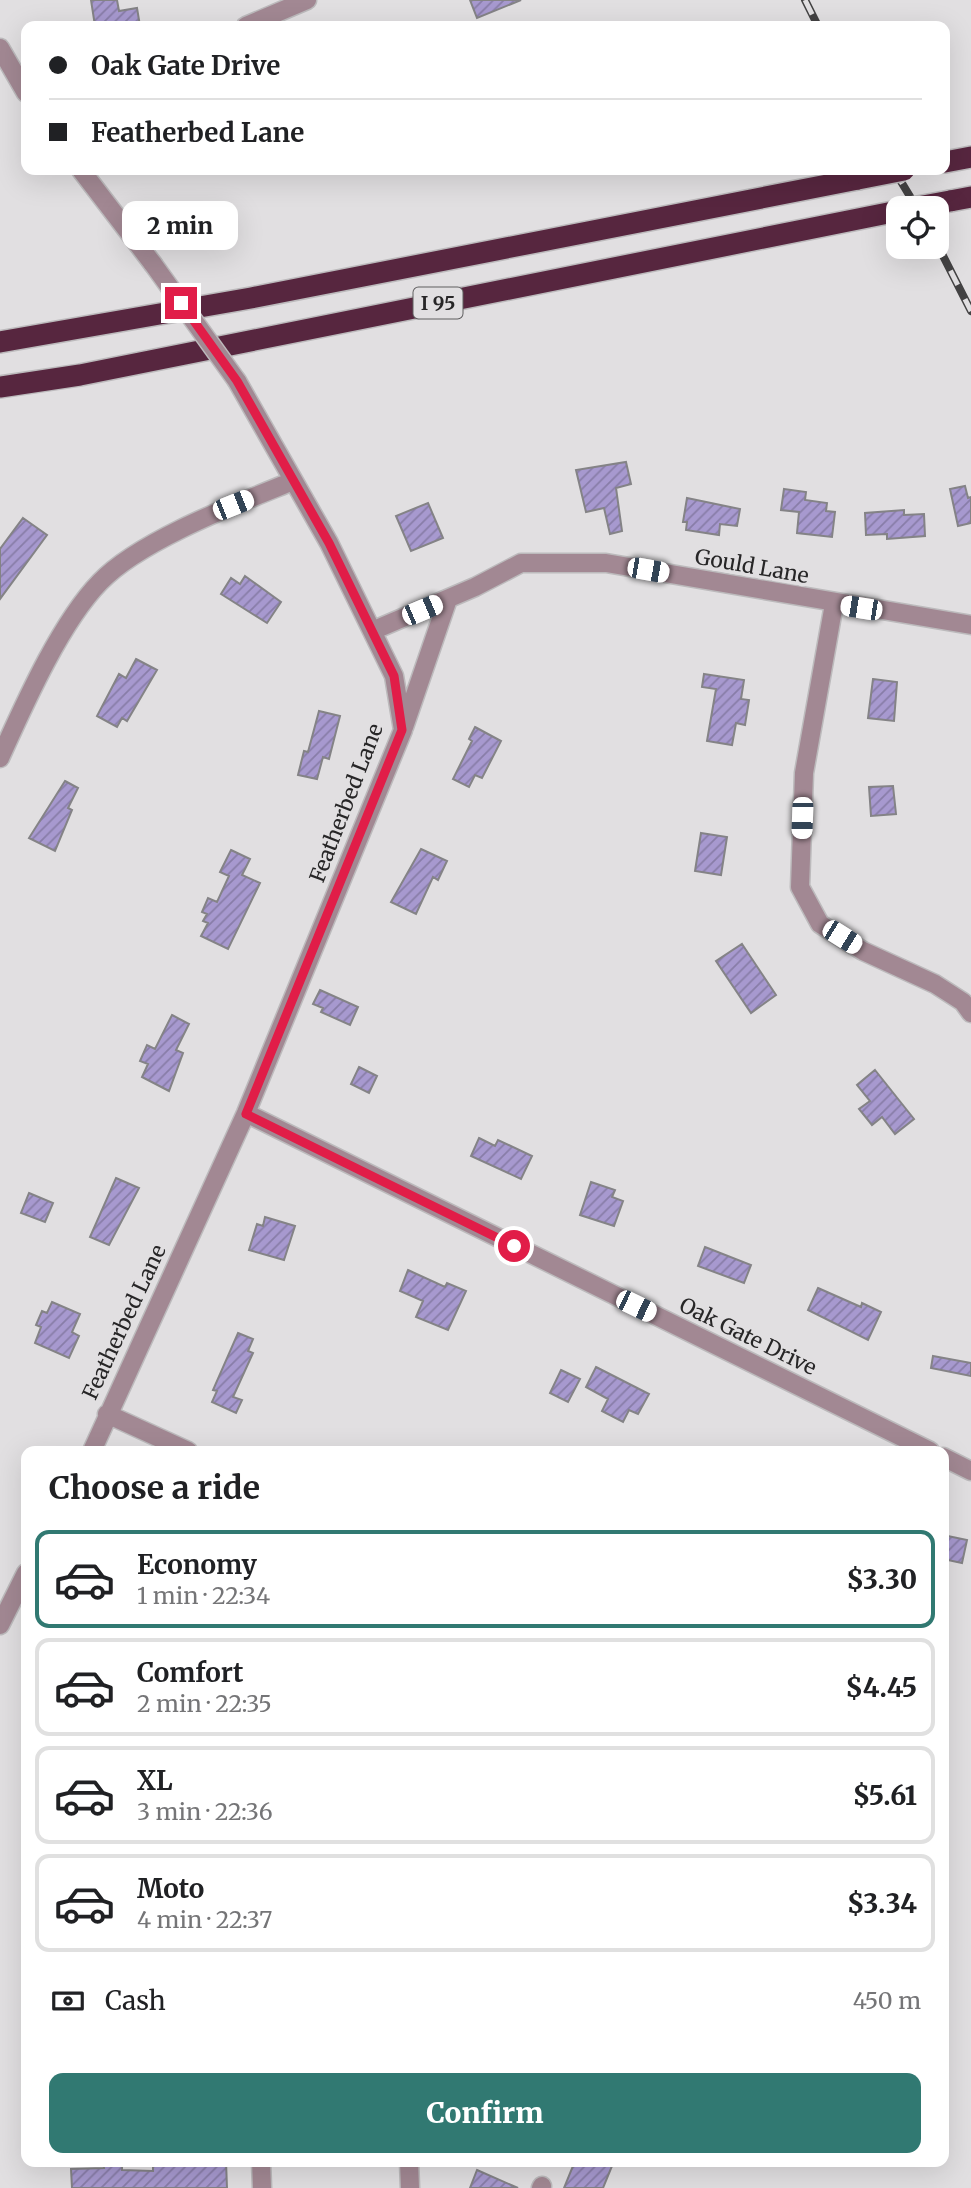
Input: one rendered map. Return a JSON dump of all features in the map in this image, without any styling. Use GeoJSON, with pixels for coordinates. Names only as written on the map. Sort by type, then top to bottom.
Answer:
{"type":"FeatureCollection","features":[{"type":"Feature","properties":{"kind":"highway"},"geometry":{"type":"LineString","coordinates":[[950,161],[971,157]]}},
{"type":"Feature","properties":{"kind":"highway","name":"I 95"},"geometry":{"type":"LineString","coordinates":[[0,342],[251,298],[878,175]]}},
{"type":"Feature","properties":{"kind":"highway"},"geometry":{"type":"LineString","coordinates":[[949,201],[971,197]]}},
{"type":"Feature","properties":{"kind":"highway","name":"I 95"},"geometry":{"type":"LineString","coordinates":[[0,387],[80,375],[886,213]]}},
{"type":"Feature","properties":{"kind":"street"},"geometry":{"type":"LineString","coordinates":[[258,21],[307,0]]}},
{"type":"Feature","properties":{"kind":"street"},"geometry":{"type":"LineString","coordinates":[[0,48],[21,84]]}},
{"type":"Feature","properties":{"kind":"street","name":"Featherbed Lane"},"geometry":{"type":"LineString","coordinates":[[85,175],[237,381],[329,543],[394,676],[402,730],[246,1114],[94,1446]]}},
{"type":"Feature","properties":{"kind":"street"},"geometry":{"type":"LineString","coordinates":[[0,758],[20,713],[71,621],[100,581],[150,546],[233,505],[293,481]]}},
{"type":"Feature","properties":{"kind":"street","name":"Gould Lane"},"geometry":{"type":"LineString","coordinates":[[372,631],[448,599],[521,563],[551,561],[606,563],[834,604],[971,625]]}},
{"type":"Feature","properties":{"kind":"street"},"geometry":{"type":"LineString","coordinates":[[402,730],[448,599]]}},
{"type":"Feature","properties":{"kind":"street"},"geometry":{"type":"LineString","coordinates":[[834,604],[804,773],[800,887],[820,923],[863,951],[935,984],[963,1002],[971,1013]]}},
{"type":"Feature","properties":{"kind":"street","name":"Oak Gate Drive"},"geometry":{"type":"LineString","coordinates":[[246,1114],[920,1446]]}},
{"type":"Feature","properties":{"kind":"street"},"geometry":{"type":"LineString","coordinates":[[107,1414],[177,1446]]}},
{"type":"Feature","properties":{"kind":"street"},"geometry":{"type":"LineString","coordinates":[[949,1460],[971,1471]]}},
{"type":"Feature","properties":{"kind":"street"},"geometry":{"type":"LineString","coordinates":[[0,1625],[21,1583]]}},
{"type":"Feature","properties":{"kind":"street"},"geometry":{"type":"LineString","coordinates":[[261,2167],[262,2188]]}},
{"type":"Feature","properties":{"kind":"street"},"geometry":{"type":"LineString","coordinates":[[409,2167],[411,2188]]}},
{"type":"Feature","properties":{"kind":"building"},"geometry":{"type":"Polygon","coordinates":[[[91,0],[117,0],[119,11],[137,8],[139,21],[94,21],[91,0]]]}},
{"type":"Feature","properties":{"kind":"building"},"geometry":{"type":"Polygon","coordinates":[[[470,0],[521,0],[477,18],[470,0]]]}},
{"type":"Feature","properties":{"kind":"building"},"geometry":{"type":"Polygon","coordinates":[[[626,462],[631,484],[616,488],[622,531],[610,534],[604,508],[586,512],[576,470],[626,462]]]}},
{"type":"Feature","properties":{"kind":"building"},"geometry":{"type":"Polygon","coordinates":[[[965,486],[968,498],[971,497],[971,523],[958,526],[950,489],[965,486]]]}},
{"type":"Feature","properties":{"kind":"building"},"geometry":{"type":"Polygon","coordinates":[[[784,489],[806,492],[805,500],[827,503],[826,511],[835,512],[832,537],[797,533],[799,512],[781,510],[784,489]]]}},
{"type":"Feature","properties":{"kind":"building"},"geometry":{"type":"Polygon","coordinates":[[[687,498],[740,509],[737,526],[720,524],[719,535],[686,530],[687,522],[683,522],[687,498]]]}},
{"type":"Feature","properties":{"kind":"building"},"geometry":{"type":"Polygon","coordinates":[[[428,503],[443,538],[411,551],[396,516],[428,503]]]}},
{"type":"Feature","properties":{"kind":"building"},"geometry":{"type":"Polygon","coordinates":[[[904,510],[904,515],[924,514],[925,536],[887,539],[887,534],[866,535],[865,513],[904,510]]]}},
{"type":"Feature","properties":{"kind":"building"},"geometry":{"type":"Polygon","coordinates":[[[23,518],[47,535],[0,599],[0,549],[23,518]]]}},
{"type":"Feature","properties":{"kind":"building"},"geometry":{"type":"Polygon","coordinates":[[[245,576],[281,602],[267,623],[221,594],[231,578],[240,584],[245,576]]]}},
{"type":"Feature","properties":{"kind":"building"},"geometry":{"type":"Polygon","coordinates":[[[136,659],[157,670],[127,721],[122,718],[117,727],[97,716],[119,674],[126,678],[136,659]]]}},
{"type":"Feature","properties":{"kind":"building"},"geometry":{"type":"Polygon","coordinates":[[[704,674],[744,680],[741,699],[749,700],[745,725],[736,723],[732,745],[707,741],[716,689],[702,687],[704,674]]]}},
{"type":"Feature","properties":{"kind":"building"},"geometry":{"type":"Polygon","coordinates":[[[873,679],[897,682],[894,721],[868,718],[873,679]]]}},
{"type":"Feature","properties":{"kind":"building"},"geometry":{"type":"Polygon","coordinates":[[[319,711],[340,716],[329,759],[323,757],[317,779],[298,775],[304,751],[308,752],[319,711]]]}},
{"type":"Feature","properties":{"kind":"building"},"geometry":{"type":"Polygon","coordinates":[[[475,727],[501,741],[482,778],[475,775],[469,787],[453,779],[472,741],[469,739],[475,727]]]}},
{"type":"Feature","properties":{"kind":"building"},"geometry":{"type":"Polygon","coordinates":[[[65,781],[78,788],[68,808],[72,810],[55,851],[29,838],[65,781]]]}},
{"type":"Feature","properties":{"kind":"building"},"geometry":{"type":"Polygon","coordinates":[[[893,786],[896,814],[871,816],[869,787],[893,786]]]}},
{"type":"Feature","properties":{"kind":"building"},"geometry":{"type":"Polygon","coordinates":[[[701,833],[727,837],[721,875],[695,871],[701,833]]]}},
{"type":"Feature","properties":{"kind":"building"},"geometry":{"type":"Polygon","coordinates":[[[421,849],[447,861],[438,880],[433,877],[416,914],[391,902],[421,849]]]}},
{"type":"Feature","properties":{"kind":"building"},"geometry":{"type":"Polygon","coordinates":[[[231,850],[250,859],[242,875],[260,883],[228,949],[201,936],[208,923],[203,921],[207,914],[202,912],[208,898],[217,902],[229,876],[220,872],[231,850]]]}},
{"type":"Feature","properties":{"kind":"building"},"geometry":{"type":"Polygon","coordinates":[[[742,944],[776,995],[751,1013],[716,961],[742,944]]]}},
{"type":"Feature","properties":{"kind":"building"},"geometry":{"type":"Polygon","coordinates":[[[320,990],[358,1007],[350,1025],[321,1012],[323,1008],[313,1004],[320,990]]]}},
{"type":"Feature","properties":{"kind":"building"},"geometry":{"type":"Polygon","coordinates":[[[172,1015],[189,1024],[176,1050],[183,1053],[169,1091],[142,1077],[148,1064],[140,1061],[147,1045],[155,1049],[172,1015]]]}},
{"type":"Feature","properties":{"kind":"building"},"geometry":{"type":"Polygon","coordinates":[[[359,1067],[377,1076],[369,1093],[351,1084],[359,1067]]]}},
{"type":"Feature","properties":{"kind":"building"},"geometry":{"type":"Polygon","coordinates":[[[875,1070],[914,1119],[895,1134],[882,1117],[872,1125],[859,1109],[870,1101],[857,1085],[875,1070]]]}},
{"type":"Feature","properties":{"kind":"building"},"geometry":{"type":"Polygon","coordinates":[[[479,1138],[495,1146],[498,1140],[532,1156],[521,1179],[471,1156],[479,1138]]]}},
{"type":"Feature","properties":{"kind":"building"},"geometry":{"type":"Polygon","coordinates":[[[116,1178],[139,1188],[109,1245],[90,1237],[116,1178]]]}},
{"type":"Feature","properties":{"kind":"building"},"geometry":{"type":"Polygon","coordinates":[[[591,1182],[615,1190],[612,1197],[623,1201],[614,1226],[580,1215],[591,1182]]]}},
{"type":"Feature","properties":{"kind":"building"},"geometry":{"type":"Polygon","coordinates":[[[29,1193],[53,1203],[45,1222],[21,1213],[29,1193]]]}},
{"type":"Feature","properties":{"kind":"building"},"geometry":{"type":"Polygon","coordinates":[[[265,1217],[295,1226],[284,1260],[249,1250],[257,1224],[263,1226],[265,1217]]]}},
{"type":"Feature","properties":{"kind":"building"},"geometry":{"type":"Polygon","coordinates":[[[705,1247],[751,1265],[744,1283],[698,1266],[705,1247]]]}},
{"type":"Feature","properties":{"kind":"building"},"geometry":{"type":"Polygon","coordinates":[[[408,1270],[445,1287],[447,1283],[466,1291],[448,1330],[416,1317],[423,1301],[400,1291],[408,1270]]]}},
{"type":"Feature","properties":{"kind":"building"},"geometry":{"type":"Polygon","coordinates":[[[818,1288],[861,1307],[862,1303],[881,1312],[868,1340],[808,1310],[818,1288]]]}},
{"type":"Feature","properties":{"kind":"building"},"geometry":{"type":"Polygon","coordinates":[[[52,1302],[80,1314],[72,1332],[79,1336],[69,1358],[35,1343],[41,1327],[36,1325],[42,1311],[47,1313],[52,1302]]]}},
{"type":"Feature","properties":{"kind":"building"},"geometry":{"type":"Polygon","coordinates":[[[238,1333],[253,1339],[248,1351],[253,1353],[233,1397],[242,1400],[236,1413],[212,1402],[217,1391],[213,1390],[238,1333]]]}},
{"type":"Feature","properties":{"kind":"building"},"geometry":{"type":"Polygon","coordinates":[[[933,1356],[971,1363],[971,1376],[931,1368],[933,1356]]]}},
{"type":"Feature","properties":{"kind":"building"},"geometry":{"type":"Polygon","coordinates":[[[596,1367],[649,1394],[638,1414],[629,1410],[623,1422],[602,1411],[608,1399],[586,1387],[596,1367]]]}},
{"type":"Feature","properties":{"kind":"building"},"geometry":{"type":"Polygon","coordinates":[[[561,1370],[580,1379],[568,1402],[550,1393],[561,1370]]]}},
{"type":"Feature","properties":{"kind":"building"},"geometry":{"type":"Polygon","coordinates":[[[949,1536],[967,1540],[962,1563],[949,1560],[949,1536]]]}},
{"type":"Feature","properties":{"kind":"building"},"geometry":{"type":"Polygon","coordinates":[[[153,2167],[226,2167],[227,2188],[72,2188],[71,2169],[153,2171],[153,2167]]]}},
{"type":"Feature","properties":{"kind":"building"},"geometry":{"type":"Polygon","coordinates":[[[573,2167],[612,2167],[603,2188],[564,2188],[573,2167]]]}},
{"type":"Feature","properties":{"kind":"building"},"geometry":{"type":"Polygon","coordinates":[[[477,2170],[518,2188],[470,2188],[477,2170]]]}},
{"type":"Feature","properties":{"kind":"railway"},"geometry":{"type":"LineString","coordinates":[[805,0],[816,21]]}},
{"type":"Feature","properties":{"kind":"railway"},"geometry":{"type":"LineString","coordinates":[[897,175],[910,196]]}},
{"type":"Feature","properties":{"kind":"railway"},"geometry":{"type":"LineString","coordinates":[[945,259],[971,311]]}},
{"type":"Feature","properties":{"kind":"route"},"geometry":{"type":"LineString","coordinates":[[181,303],[237,381],[329,543],[394,676],[402,730],[246,1114],[514,1246]]}}]}
